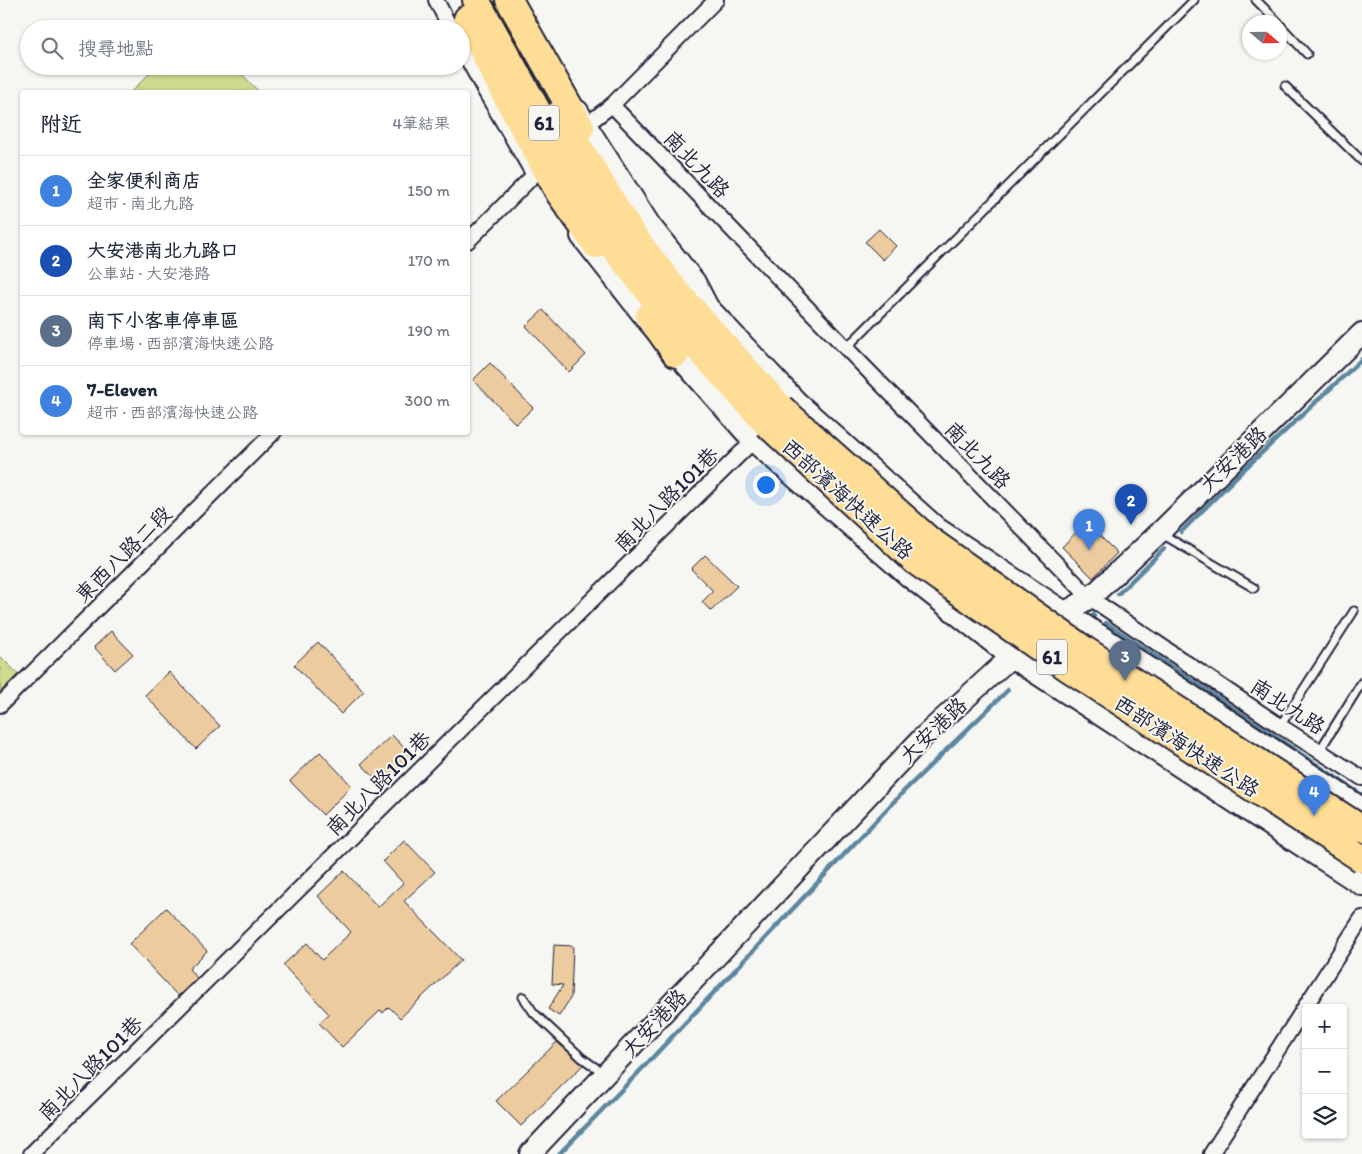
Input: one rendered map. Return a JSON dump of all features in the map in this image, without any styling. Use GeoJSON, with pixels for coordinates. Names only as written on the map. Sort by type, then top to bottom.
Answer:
{"type":"FeatureCollection","features":[{"type":"Feature","properties":{"kind":"highway"},"geometry":{"type":"LineString","coordinates":[[458,0],[468,20]]}},
{"type":"Feature","properties":{"kind":"highway","name":"西部濱海快速公路"},"geometry":{"type":"LineString","coordinates":[[476,0],[622,240],[677,292],[767,424],[916,561],[1068,668],[1362,859]]}},
{"type":"Feature","properties":{"kind":"highway","name":"西部濱海快速公路"},"geometry":{"type":"LineString","coordinates":[[494,0],[622,240]]}},
{"type":"Feature","properties":{"kind":"highway"},"geometry":{"type":"LineString","coordinates":[[509,0],[616,189],[708,307]]}},
{"type":"Feature","properties":{"kind":"highway"},"geometry":{"type":"LineString","coordinates":[[470,24],[501,87],[559,193],[676,354]]}},
{"type":"Feature","properties":{"kind":"highway","name":"西部濱海快速公路"},"geometry":{"type":"LineString","coordinates":[[767,424],[1085,650],[1362,829]]}},
{"type":"Feature","properties":{"kind":"street"},"geometry":{"type":"LineString","coordinates":[[436,0],[446,20]]}},
{"type":"Feature","properties":{"kind":"street"},"geometry":{"type":"LineString","coordinates":[[518,0],[586,125],[650,225],[694,282],[708,307],[797,402],[937,528],[1362,808]]}},
{"type":"Feature","properties":{"kind":"street"},"geometry":{"type":"LineString","coordinates":[[586,125],[612,105],[716,0]]}},
{"type":"Feature","properties":{"kind":"street"},"geometry":{"type":"LineString","coordinates":[[470,64],[534,174],[650,324],[676,354],[767,424],[907,575],[1011,657],[1362,885]]}},
{"type":"Feature","properties":{"kind":"street","name":"南北九路"},"geometry":{"type":"LineString","coordinates":[[612,105],[1090,598],[1280,726],[1362,778]]}},
{"type":"Feature","properties":{"kind":"street"},"geometry":{"type":"LineString","coordinates":[[470,239],[534,174]]}},
{"type":"Feature","properties":{"kind":"street","name":"大安港路"},"geometry":{"type":"LineString","coordinates":[[530,1154],[922,738],[1011,657],[1065,612],[1090,598],[1362,333]]}},
{"type":"Feature","properties":{"kind":"street","name":"南北八路101巷"},"geometry":{"type":"LineString","coordinates":[[31,1154],[767,424]]}},
{"type":"Feature","properties":{"kind":"street","name":"東西八路二段"},"geometry":{"type":"LineString","coordinates":[[0,705],[271,435]]}},
{"type":"Feature","properties":{"kind":"street"},"geometry":{"type":"LineString","coordinates":[[1211,1154],[1362,918]]}},
{"type":"Feature","properties":{"kind":"lane"},"geometry":{"type":"LineString","coordinates":[[846,348],[1194,0]]}},
{"type":"Feature","properties":{"kind":"lane"},"geometry":{"type":"LineString","coordinates":[[1256,0],[1270,15]]}},
{"type":"Feature","properties":{"kind":"lane"},"geometry":{"type":"LineString","coordinates":[[1287,32],[1308,54]]}},
{"type":"Feature","properties":{"kind":"lane"},"geometry":{"type":"LineString","coordinates":[[1285,86],[1362,160]]}},
{"type":"Feature","properties":{"kind":"lane"},"geometry":{"type":"LineString","coordinates":[[1159,532],[1254,588]]}},
{"type":"Feature","properties":{"kind":"lane"},"geometry":{"type":"LineString","coordinates":[[1280,726],[1354,610]]}},
{"type":"Feature","properties":{"kind":"lane"},"geometry":{"type":"LineString","coordinates":[[1320,750],[1362,682]]}},
{"type":"Feature","properties":{"kind":"lane"},"geometry":{"type":"LineString","coordinates":[[523,996],[534,1013],[582,1058],[605,1074]]}},
{"type":"Feature","properties":{"kind":"green space"},"geometry":{"type":"Polygon","coordinates":[[[148,75],[243,75],[257,90],[133,90],[148,75]]]}},
{"type":"Feature","properties":{"kind":"green space"},"geometry":{"type":"Polygon","coordinates":[[[0,656],[18,674],[0,692],[0,656]]]}},
{"type":"Feature","properties":{"kind":"building"},"geometry":{"type":"Polygon","coordinates":[[[879,229],[896,246],[883,260],[865,242],[879,229]]]}},
{"type":"Feature","properties":{"kind":"building"},"geometry":{"type":"Polygon","coordinates":[[[543,310],[586,355],[569,372],[526,326],[543,310]]]}},
{"type":"Feature","properties":{"kind":"building"},"geometry":{"type":"Polygon","coordinates":[[[490,363],[533,408],[516,424],[473,380],[490,363]]]}},
{"type":"Feature","properties":{"kind":"building"},"geometry":{"type":"Polygon","coordinates":[[[1086,522],[1117,553],[1093,578],[1062,547],[1086,522]]]}},
{"type":"Feature","properties":{"kind":"building"},"geometry":{"type":"Polygon","coordinates":[[[705,555],[737,586],[711,611],[702,602],[713,591],[691,569],[705,555]]]}},
{"type":"Feature","properties":{"kind":"building"},"geometry":{"type":"Polygon","coordinates":[[[111,631],[133,654],[115,670],[94,647],[111,631]]]}},
{"type":"Feature","properties":{"kind":"building"},"geometry":{"type":"Polygon","coordinates":[[[318,642],[364,691],[341,714],[294,665],[318,642]]]}},
{"type":"Feature","properties":{"kind":"building"},"geometry":{"type":"Polygon","coordinates":[[[169,672],[220,726],[196,749],[145,695],[169,672]]]}},
{"type":"Feature","properties":{"kind":"building"},"geometry":{"type":"Polygon","coordinates":[[[392,735],[412,756],[382,785],[361,764],[392,735]]]}},
{"type":"Feature","properties":{"kind":"building"},"geometry":{"type":"Polygon","coordinates":[[[320,752],[352,786],[323,815],[290,781],[320,752]]]}},
{"type":"Feature","properties":{"kind":"building"},"geometry":{"type":"Polygon","coordinates":[[[404,840],[435,872],[404,901],[461,960],[400,1018],[389,1007],[383,1013],[381,1010],[342,1047],[319,1023],[329,1014],[283,965],[307,943],[322,960],[351,932],[318,896],[344,871],[378,907],[403,883],[383,861],[404,840]]]}},
{"type":"Feature","properties":{"kind":"building"},"geometry":{"type":"Polygon","coordinates":[[[166,908],[207,951],[189,969],[197,978],[178,996],[129,944],[166,908]]]}},
{"type":"Feature","properties":{"kind":"building"},"geometry":{"type":"Polygon","coordinates":[[[554,945],[573,946],[571,997],[559,1016],[548,1009],[563,985],[552,984],[554,945]]]}},
{"type":"Feature","properties":{"kind":"building"},"geometry":{"type":"Polygon","coordinates":[[[557,1042],[583,1065],[521,1126],[496,1101],[557,1042]]]}},
{"type":"Feature","properties":{"kind":"waterway"},"geometry":{"type":"LineString","coordinates":[[1181,532],[1240,473],[1362,359]]}},
{"type":"Feature","properties":{"kind":"waterway"},"geometry":{"type":"LineString","coordinates":[[1118,594],[1164,549]]}},
{"type":"Feature","properties":{"kind":"waterway"},"geometry":{"type":"LineString","coordinates":[[1106,623],[1362,795]]}},
{"type":"Feature","properties":{"kind":"waterway"},"geometry":{"type":"LineString","coordinates":[[559,1154],[905,790],[1008,690]]}},
{"type":"Feature","properties":{"kind":"place","name":"大安港南北九路口"},"geometry":{"type":"Point","coordinates":[1131,525]}},
{"type":"Feature","properties":{"kind":"place","name":"全家便利商店"},"geometry":{"type":"Point","coordinates":[1089,550]}},
{"type":"Feature","properties":{"kind":"place","name":"南下小客車停車區"},"geometry":{"type":"Point","coordinates":[1125,681]}},
{"type":"Feature","properties":{"kind":"place","name":"7-Eleven"},"geometry":{"type":"Point","coordinates":[1314,816]}}]}
